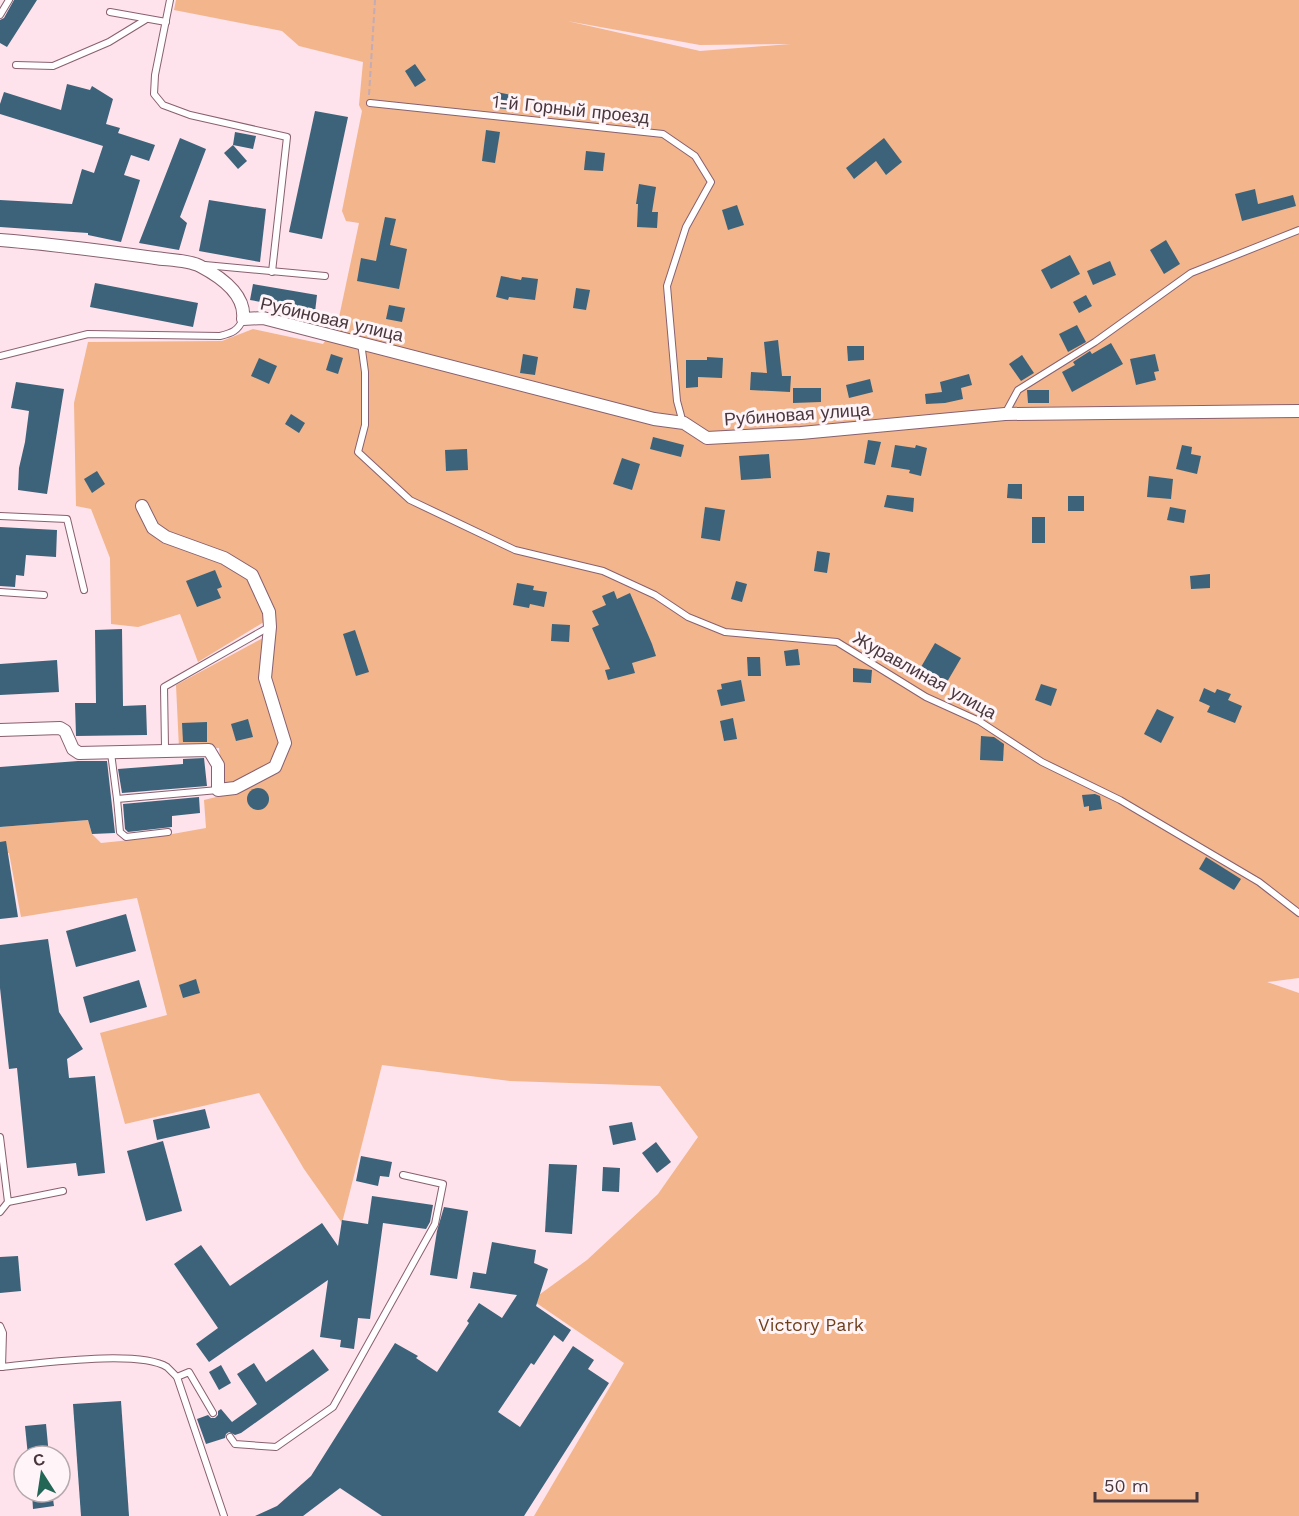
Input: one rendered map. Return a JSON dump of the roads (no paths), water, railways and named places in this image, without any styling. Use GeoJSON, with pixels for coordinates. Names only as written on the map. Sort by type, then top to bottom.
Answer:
{"type":"FeatureCollection","features":[{"type":"Feature","properties":{"kind":"street"},"geometry":{"type":"LineString","coordinates":[[0,240],[54,244],[198,265],[238,295],[244,308],[243,319]]}},
{"type":"Feature","properties":{"kind":"street","name":"Рубиновая улица"},"geometry":{"type":"LineString","coordinates":[[243,319],[263,318],[654,419],[684,423],[707,438],[801,433],[1005,414],[1299,411]]}},
{"type":"Feature","properties":{"kind":"street"},"geometry":{"type":"LineString","coordinates":[[0,730],[60,728],[65,730],[73,749],[79,753],[209,750],[218,765],[219,790],[235,788],[275,767],[285,743],[265,678],[270,627],[269,612],[252,575],[224,558],[166,537],[153,528],[142,506]]}},
{"type":"Feature","properties":{"kind":"lane"},"geometry":{"type":"LineString","coordinates":[[0,15],[9,0]]}},
{"type":"Feature","properties":{"kind":"lane"},"geometry":{"type":"LineString","coordinates":[[170,0],[155,75],[154,94],[163,105],[190,115],[287,137],[272,272]]}},
{"type":"Feature","properties":{"kind":"lane"},"geometry":{"type":"LineString","coordinates":[[110,12],[166,22]]}},
{"type":"Feature","properties":{"kind":"lane"},"geometry":{"type":"LineString","coordinates":[[16,65],[53,66],[109,42],[146,20]]}},
{"type":"Feature","properties":{"kind":"lane","name":"1-й Горный проезд"},"geometry":{"type":"LineString","coordinates":[[370,104],[663,134],[695,156],[711,182],[686,227],[668,286],[677,401],[684,423]]}},
{"type":"Feature","properties":{"kind":"lane"},"geometry":{"type":"LineString","coordinates":[[1005,414],[1018,390],[1095,342],[1191,273],[1299,230]]}},
{"type":"Feature","properties":{"kind":"lane"},"geometry":{"type":"LineString","coordinates":[[198,265],[325,276]]}},
{"type":"Feature","properties":{"kind":"lane"},"geometry":{"type":"LineString","coordinates":[[0,356],[88,334],[220,336],[234,332],[240,327],[243,319]]}},
{"type":"Feature","properties":{"kind":"lane","name":"Журавлиная улица"},"geometry":{"type":"LineString","coordinates":[[361,343],[365,372],[365,425],[358,452],[410,500],[515,550],[603,571],[655,595],[688,617],[725,632],[837,642],[926,697],[979,721],[1042,762],[1120,800],[1259,882],[1299,913]]}},
{"type":"Feature","properties":{"kind":"lane"},"geometry":{"type":"LineString","coordinates":[[0,516],[68,519],[84,591]]}},
{"type":"Feature","properties":{"kind":"lane"},"geometry":{"type":"LineString","coordinates":[[0,592],[44,595]]}},
{"type":"Feature","properties":{"kind":"lane"},"geometry":{"type":"LineString","coordinates":[[163,750],[165,747],[164,687],[270,627]]}},
{"type":"Feature","properties":{"kind":"lane"},"geometry":{"type":"LineString","coordinates":[[111,753],[120,832],[126,837],[168,832]]}},
{"type":"Feature","properties":{"kind":"lane"},"geometry":{"type":"LineString","coordinates":[[117,799],[219,790]]}},
{"type":"Feature","properties":{"kind":"lane"},"geometry":{"type":"LineString","coordinates":[[0,1137],[8,1202]]}},
{"type":"Feature","properties":{"kind":"lane"},"geometry":{"type":"LineString","coordinates":[[230,1437],[235,1444],[276,1447],[333,1407],[435,1224],[443,1184],[403,1175]]}},
{"type":"Feature","properties":{"kind":"lane"},"geometry":{"type":"LineString","coordinates":[[0,1212],[8,1202],[63,1191]]}},
{"type":"Feature","properties":{"kind":"lane"},"geometry":{"type":"LineString","coordinates":[[0,1326],[3,1333],[1,1367],[104,1358],[147,1360],[166,1367],[177,1377],[224,1516]]}},
{"type":"Feature","properties":{"kind":"lane"},"geometry":{"type":"LineString","coordinates":[[177,1377],[189,1372],[213,1413]]}},
{"type":"Feature","properties":{"kind":"park label","name":"Victory Park"},"geometry":{"type":"Point","coordinates":[811,1324]}}]}
